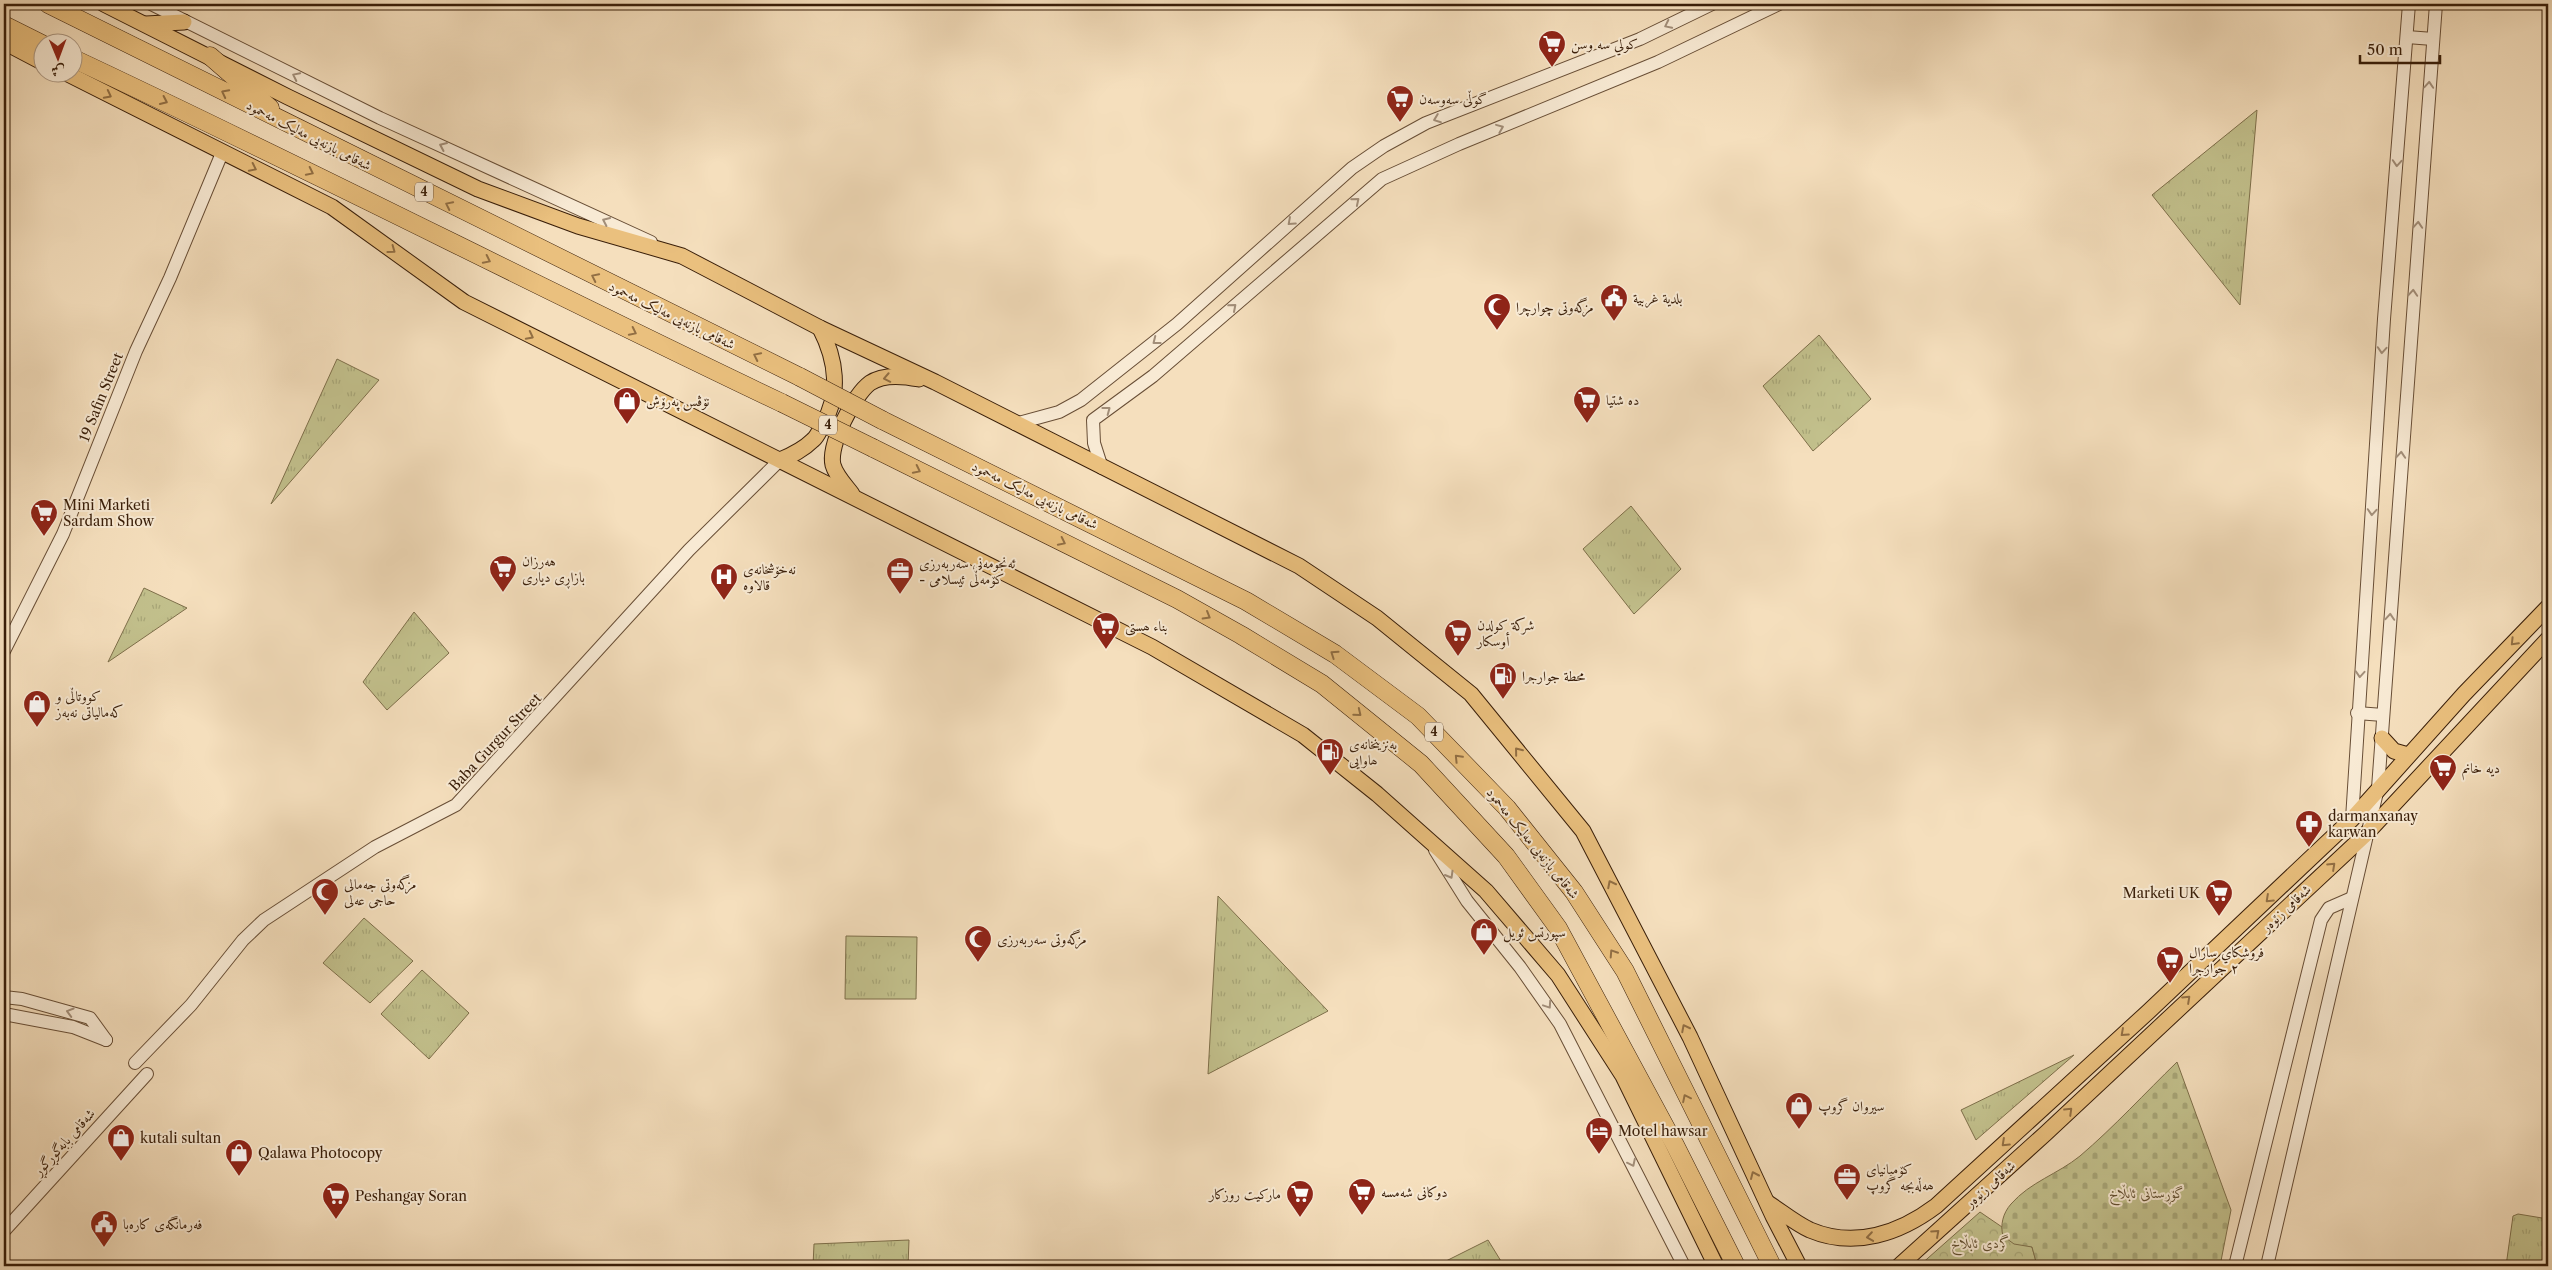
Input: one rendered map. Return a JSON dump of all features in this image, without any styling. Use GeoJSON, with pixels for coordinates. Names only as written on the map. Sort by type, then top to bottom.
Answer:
{"type":"FeatureCollection","features":[{"type":"Feature","properties":{"kind":"highway","name":"شەقامی بازنەیی مەلیک مەحمود"},"geometry":{"type":"LineString","coordinates":[[48,4],[800,377],[882,420],[1246,601],[1335,654],[1418,716],[1507,808],[1574,892],[1625,971],[1706,1139],[1772,1266]]}},
{"type":"Feature","properties":{"kind":"highway"},"geometry":{"type":"LineString","coordinates":[[4,26],[32,39]]}},
{"type":"Feature","properties":{"kind":"highway"},"geometry":{"type":"LineString","coordinates":[[210,56],[292,126]]}},
{"type":"Feature","properties":{"kind":"highway","name":"4"},"geometry":{"type":"LineString","coordinates":[[82,63],[204,120],[651,341],[782,403],[1177,599],[1322,684],[1420,764],[1506,856],[1558,928],[1736,1266]]}},
{"type":"Feature","properties":{"kind":"highway"},"geometry":{"type":"LineString","coordinates":[[1620,1043],[1624,1076]]}},
{"type":"Feature","properties":{"kind":"main road"},"geometry":{"type":"LineString","coordinates":[[104,4],[288,97],[506,201],[578,226],[682,256],[820,328],[935,382],[1299,566],[1377,618],[1471,694],[1583,831],[1690,1037],[1799,1266]]}},
{"type":"Feature","properties":{"kind":"main road"},"geometry":{"type":"LineString","coordinates":[[145,24],[184,22]]}},
{"type":"Feature","properties":{"kind":"main road"},"geometry":{"type":"LineString","coordinates":[[4,42],[32,57]]}},
{"type":"Feature","properties":{"kind":"main road"},"geometry":{"type":"LineString","coordinates":[[82,81],[332,207],[464,302],[1152,647],[1303,735],[1423,834],[1486,891],[1558,975],[1624,1076],[1716,1266]]}},
{"type":"Feature","properties":{"kind":"main road"},"geometry":{"type":"LineString","coordinates":[[780,460],[796,453],[815,439],[832,408],[834,365],[830,348],[820,328]]}},
{"type":"Feature","properties":{"kind":"main road"},"geometry":{"type":"LineString","coordinates":[[854,497],[833,465],[833,456],[838,435],[857,397],[871,382],[887,377],[906,376],[935,382]]}},
{"type":"Feature","properties":{"kind":"main road","name":"شەقامی زێوەر"},"geometry":{"type":"LineString","coordinates":[[1767,1202],[1812,1230],[1845,1238],[1881,1235],[1916,1221],[1936,1206],[2216,948],[2352,819],[2464,694],[2548,607]]}},
{"type":"Feature","properties":{"kind":"main road","name":"شەقامی زێوەر"},"geometry":{"type":"LineString","coordinates":[[1900,1266],[2045,1134],[2162,1022],[2367,832],[2548,639]]}},
{"type":"Feature","properties":{"kind":"main road"},"geometry":{"type":"LineString","coordinates":[[2382,738],[2394,751],[2408,755]]}},
{"type":"Feature","properties":{"kind":"main road"},"geometry":{"type":"LineString","coordinates":[[2042,1108],[2045,1134]]}},
{"type":"Feature","properties":{"kind":"street"},"geometry":{"type":"LineString","coordinates":[[150,4],[380,118],[682,256]]}},
{"type":"Feature","properties":{"kind":"street"},"geometry":{"type":"LineString","coordinates":[[1015,424],[1059,412],[1081,400],[1177,324],[1352,168],[1384,146],[1426,124],[1640,39],[1712,4]]}},
{"type":"Feature","properties":{"kind":"street"},"geometry":{"type":"LineString","coordinates":[[1102,468],[1094,442],[1093,420],[1153,376],[1382,179],[1459,144],[1658,62],[1780,4]]}},
{"type":"Feature","properties":{"kind":"street"},"geometry":{"type":"LineString","coordinates":[[2352,819],[2357,713],[2384,319],[2409,4]]}},
{"type":"Feature","properties":{"kind":"street"},"geometry":{"type":"LineString","coordinates":[[2267,1266],[2378,788],[2436,4]]}},
{"type":"Feature","properties":{"kind":"street"},"geometry":{"type":"LineString","coordinates":[[2407,37],[2433,39]]}},
{"type":"Feature","properties":{"kind":"street","name":"19 Safin Street"},"geometry":{"type":"LineString","coordinates":[[4,651],[63,534],[136,351],[170,278],[222,152]]}},
{"type":"Feature","properties":{"kind":"street"},"geometry":{"type":"LineString","coordinates":[[1177,324],[1193,341]]}},
{"type":"Feature","properties":{"kind":"street","name":"Baba Gurgur Street"},"geometry":{"type":"LineString","coordinates":[[135,1063],[191,1004],[243,940],[264,920],[375,847],[456,806],[689,550],[780,460]]}},
{"type":"Feature","properties":{"kind":"street"},"geometry":{"type":"LineString","coordinates":[[2357,713],[2384,715]]}},
{"type":"Feature","properties":{"kind":"street"},"geometry":{"type":"LineString","coordinates":[[1423,834],[1463,895],[1520,967],[1560,1024],[1684,1266]]}},
{"type":"Feature","properties":{"kind":"street"},"geometry":{"type":"LineString","coordinates":[[2235,1266],[2321,920],[2329,908],[2352,898]]}},
{"type":"Feature","properties":{"kind":"street"},"geometry":{"type":"LineString","coordinates":[[4,997],[22,999],[90,1018],[106,1040],[72,1027],[4,1014]]}},
{"type":"Feature","properties":{"kind":"street","name":"شەقامی بابەگوڕگوڕ"},"geometry":{"type":"LineString","coordinates":[[4,1231],[147,1074]]}},
{"type":"Feature","properties":{"kind":"green space"},"geometry":{"type":"Polygon","coordinates":[[[2257,110],[2240,305],[2152,195],[2257,110]]]}},
{"type":"Feature","properties":{"kind":"green space"},"geometry":{"type":"Polygon","coordinates":[[[1819,335],[1871,399],[1813,451],[1763,386],[1819,335]]]}},
{"type":"Feature","properties":{"kind":"green space"},"geometry":{"type":"Polygon","coordinates":[[[337,359],[379,380],[271,504],[337,359]]]}},
{"type":"Feature","properties":{"kind":"green space"},"geometry":{"type":"Polygon","coordinates":[[[1631,506],[1681,569],[1634,614],[1583,549],[1631,506]]]}},
{"type":"Feature","properties":{"kind":"green space"},"geometry":{"type":"Polygon","coordinates":[[[144,588],[187,608],[108,662],[144,588]]]}},
{"type":"Feature","properties":{"kind":"green space"},"geometry":{"type":"Polygon","coordinates":[[[414,612],[449,653],[387,710],[363,682],[414,612]]]}},
{"type":"Feature","properties":{"kind":"green space"},"geometry":{"type":"Polygon","coordinates":[[[1218,896],[1328,1011],[1208,1074],[1218,896]]]}},
{"type":"Feature","properties":{"kind":"green space"},"geometry":{"type":"Polygon","coordinates":[[[364,918],[413,961],[370,1003],[323,963],[364,918]]]}},
{"type":"Feature","properties":{"kind":"green space"},"geometry":{"type":"Polygon","coordinates":[[[846,936],[917,937],[916,999],[845,999],[846,936]]]}},
{"type":"Feature","properties":{"kind":"green space"},"geometry":{"type":"Polygon","coordinates":[[[422,970],[469,1013],[429,1059],[381,1014],[422,970]]]}},
{"type":"Feature","properties":{"kind":"green space"},"geometry":{"type":"Polygon","coordinates":[[[2074,1055],[1976,1140],[1961,1110],[2074,1055]]]}},
{"type":"Feature","properties":{"kind":"green space","name":"گۆڕستانی ئابڵاخ"},"geometry":{"type":"Polygon","coordinates":[[[2177,1062],[2231,1210],[2220,1266],[2035,1266],[2036,1262],[2032,1247],[2014,1244],[2003,1236],[2002,1223],[2008,1208],[2019,1196],[2035,1184],[2063,1168],[2093,1145],[2177,1062]]]}},
{"type":"Feature","properties":{"kind":"green space","name":"گردی ئابڵاخ"},"geometry":{"type":"Polygon","coordinates":[[[1980,1212],[2002,1227],[2004,1237],[2032,1247],[2036,1261],[2034,1266],[1919,1266],[1980,1212]]]}},
{"type":"Feature","properties":{"kind":"green space"},"geometry":{"type":"Polygon","coordinates":[[[2518,1214],[2548,1219],[2548,1266],[2506,1266],[2513,1216],[2518,1214]]]}},
{"type":"Feature","properties":{"kind":"green space"},"geometry":{"type":"Polygon","coordinates":[[[909,1240],[908,1266],[813,1266],[814,1244],[909,1240]]]}},
{"type":"Feature","properties":{"kind":"green space"},"geometry":{"type":"Polygon","coordinates":[[[1488,1240],[1504,1266],[1436,1266],[1488,1240]]]}},
{"type":"Feature","properties":{"kind":"place","name":"كولي سه وسن"},"geometry":{"type":"Point","coordinates":[1552,68]}},
{"type":"Feature","properties":{"kind":"place","name":"گوڵی سەوسەن"},"geometry":{"type":"Point","coordinates":[1400,123]}},
{"type":"Feature","properties":{"kind":"place","name":"بلدية غربية"},"geometry":{"type":"Point","coordinates":[1614,322]}},
{"type":"Feature","properties":{"kind":"place","name":"مزگەوتی چوارچرا"},"geometry":{"type":"Point","coordinates":[1497,331]}},
{"type":"Feature","properties":{"kind":"place","name":"ده شتيا"},"geometry":{"type":"Point","coordinates":[1587,424]}},
{"type":"Feature","properties":{"kind":"place","name":"نۆڤس پەرۆش"},"geometry":{"type":"Point","coordinates":[627,425]}},
{"type":"Feature","properties":{"kind":"place","name":"Mini Marketi Sardam Show"},"geometry":{"type":"Point","coordinates":[44,537]}},
{"type":"Feature","properties":{"kind":"place","name":"هەرزان بازاڕی دیاری"},"geometry":{"type":"Point","coordinates":[503,593]}},
{"type":"Feature","properties":{"kind":"place","name":"ئەنجومەنی سەربەرزی - کۆمەڵی ئیسلامی"},"geometry":{"type":"Point","coordinates":[900,595]}},
{"type":"Feature","properties":{"kind":"place","name":"نەخۆشخانەی قالاوە"},"geometry":{"type":"Point","coordinates":[724,601]}},
{"type":"Feature","properties":{"kind":"place","name":"بناء ھستی"},"geometry":{"type":"Point","coordinates":[1106,650]}},
{"type":"Feature","properties":{"kind":"place","name":"شرکة کولدن أوسکار"},"geometry":{"type":"Point","coordinates":[1458,657]}},
{"type":"Feature","properties":{"kind":"place","name":"محطة جوارجرا"},"geometry":{"type":"Point","coordinates":[1503,700]}},
{"type":"Feature","properties":{"kind":"place","name":"کووتاڵی و کەمالیاتی نەبەز"},"geometry":{"type":"Point","coordinates":[37,728]}},
{"type":"Feature","properties":{"kind":"place","name":"بەنزینخانەی ھاوایی"},"geometry":{"type":"Point","coordinates":[1330,776]}},
{"type":"Feature","properties":{"kind":"place","name":"دیە خانم"},"geometry":{"type":"Point","coordinates":[2443,792]}},
{"type":"Feature","properties":{"kind":"place","name":"darmanxanay karwan"},"geometry":{"type":"Point","coordinates":[2309,848]}},
{"type":"Feature","properties":{"kind":"place","name":"مزگەوتی جەمالی حاجی عەلی"},"geometry":{"type":"Point","coordinates":[325,916]}},
{"type":"Feature","properties":{"kind":"place","name":"Marketi UK"},"geometry":{"type":"Point","coordinates":[2219,917]}},
{"type":"Feature","properties":{"kind":"place","name":"سپورتس ئويل"},"geometry":{"type":"Point","coordinates":[1484,956]}},
{"type":"Feature","properties":{"kind":"place","name":"مزگەوتی سەربەرزی"},"geometry":{"type":"Point","coordinates":[978,963]}},
{"type":"Feature","properties":{"kind":"place","name":"فروشكاي سارال ٢ جوارجرا"},"geometry":{"type":"Point","coordinates":[2170,984]}},
{"type":"Feature","properties":{"kind":"place","name":"سیروان گروپ"},"geometry":{"type":"Point","coordinates":[1799,1130]}},
{"type":"Feature","properties":{"kind":"place","name":"Motel hawsar"},"geometry":{"type":"Point","coordinates":[1599,1155]}},
{"type":"Feature","properties":{"kind":"place","name":"kutali sultan"},"geometry":{"type":"Point","coordinates":[121,1162]}},
{"type":"Feature","properties":{"kind":"place","name":"Qalawa Photocopy"},"geometry":{"type":"Point","coordinates":[239,1177]}},
{"type":"Feature","properties":{"kind":"place","name":"کۆمپانیای ھەڵەبجە گروپ"},"geometry":{"type":"Point","coordinates":[1847,1201]}},
{"type":"Feature","properties":{"kind":"place","name":"دوکانی شەمسە"},"geometry":{"type":"Point","coordinates":[1362,1216]}},
{"type":"Feature","properties":{"kind":"place","name":"ماركيت روزكار"},"geometry":{"type":"Point","coordinates":[1300,1218]}},
{"type":"Feature","properties":{"kind":"place","name":"Peshangay Soran"},"geometry":{"type":"Point","coordinates":[336,1220]}},
{"type":"Feature","properties":{"kind":"place","name":"فەرمانگەی کارەبا"},"geometry":{"type":"Point","coordinates":[104,1248]}}]}
